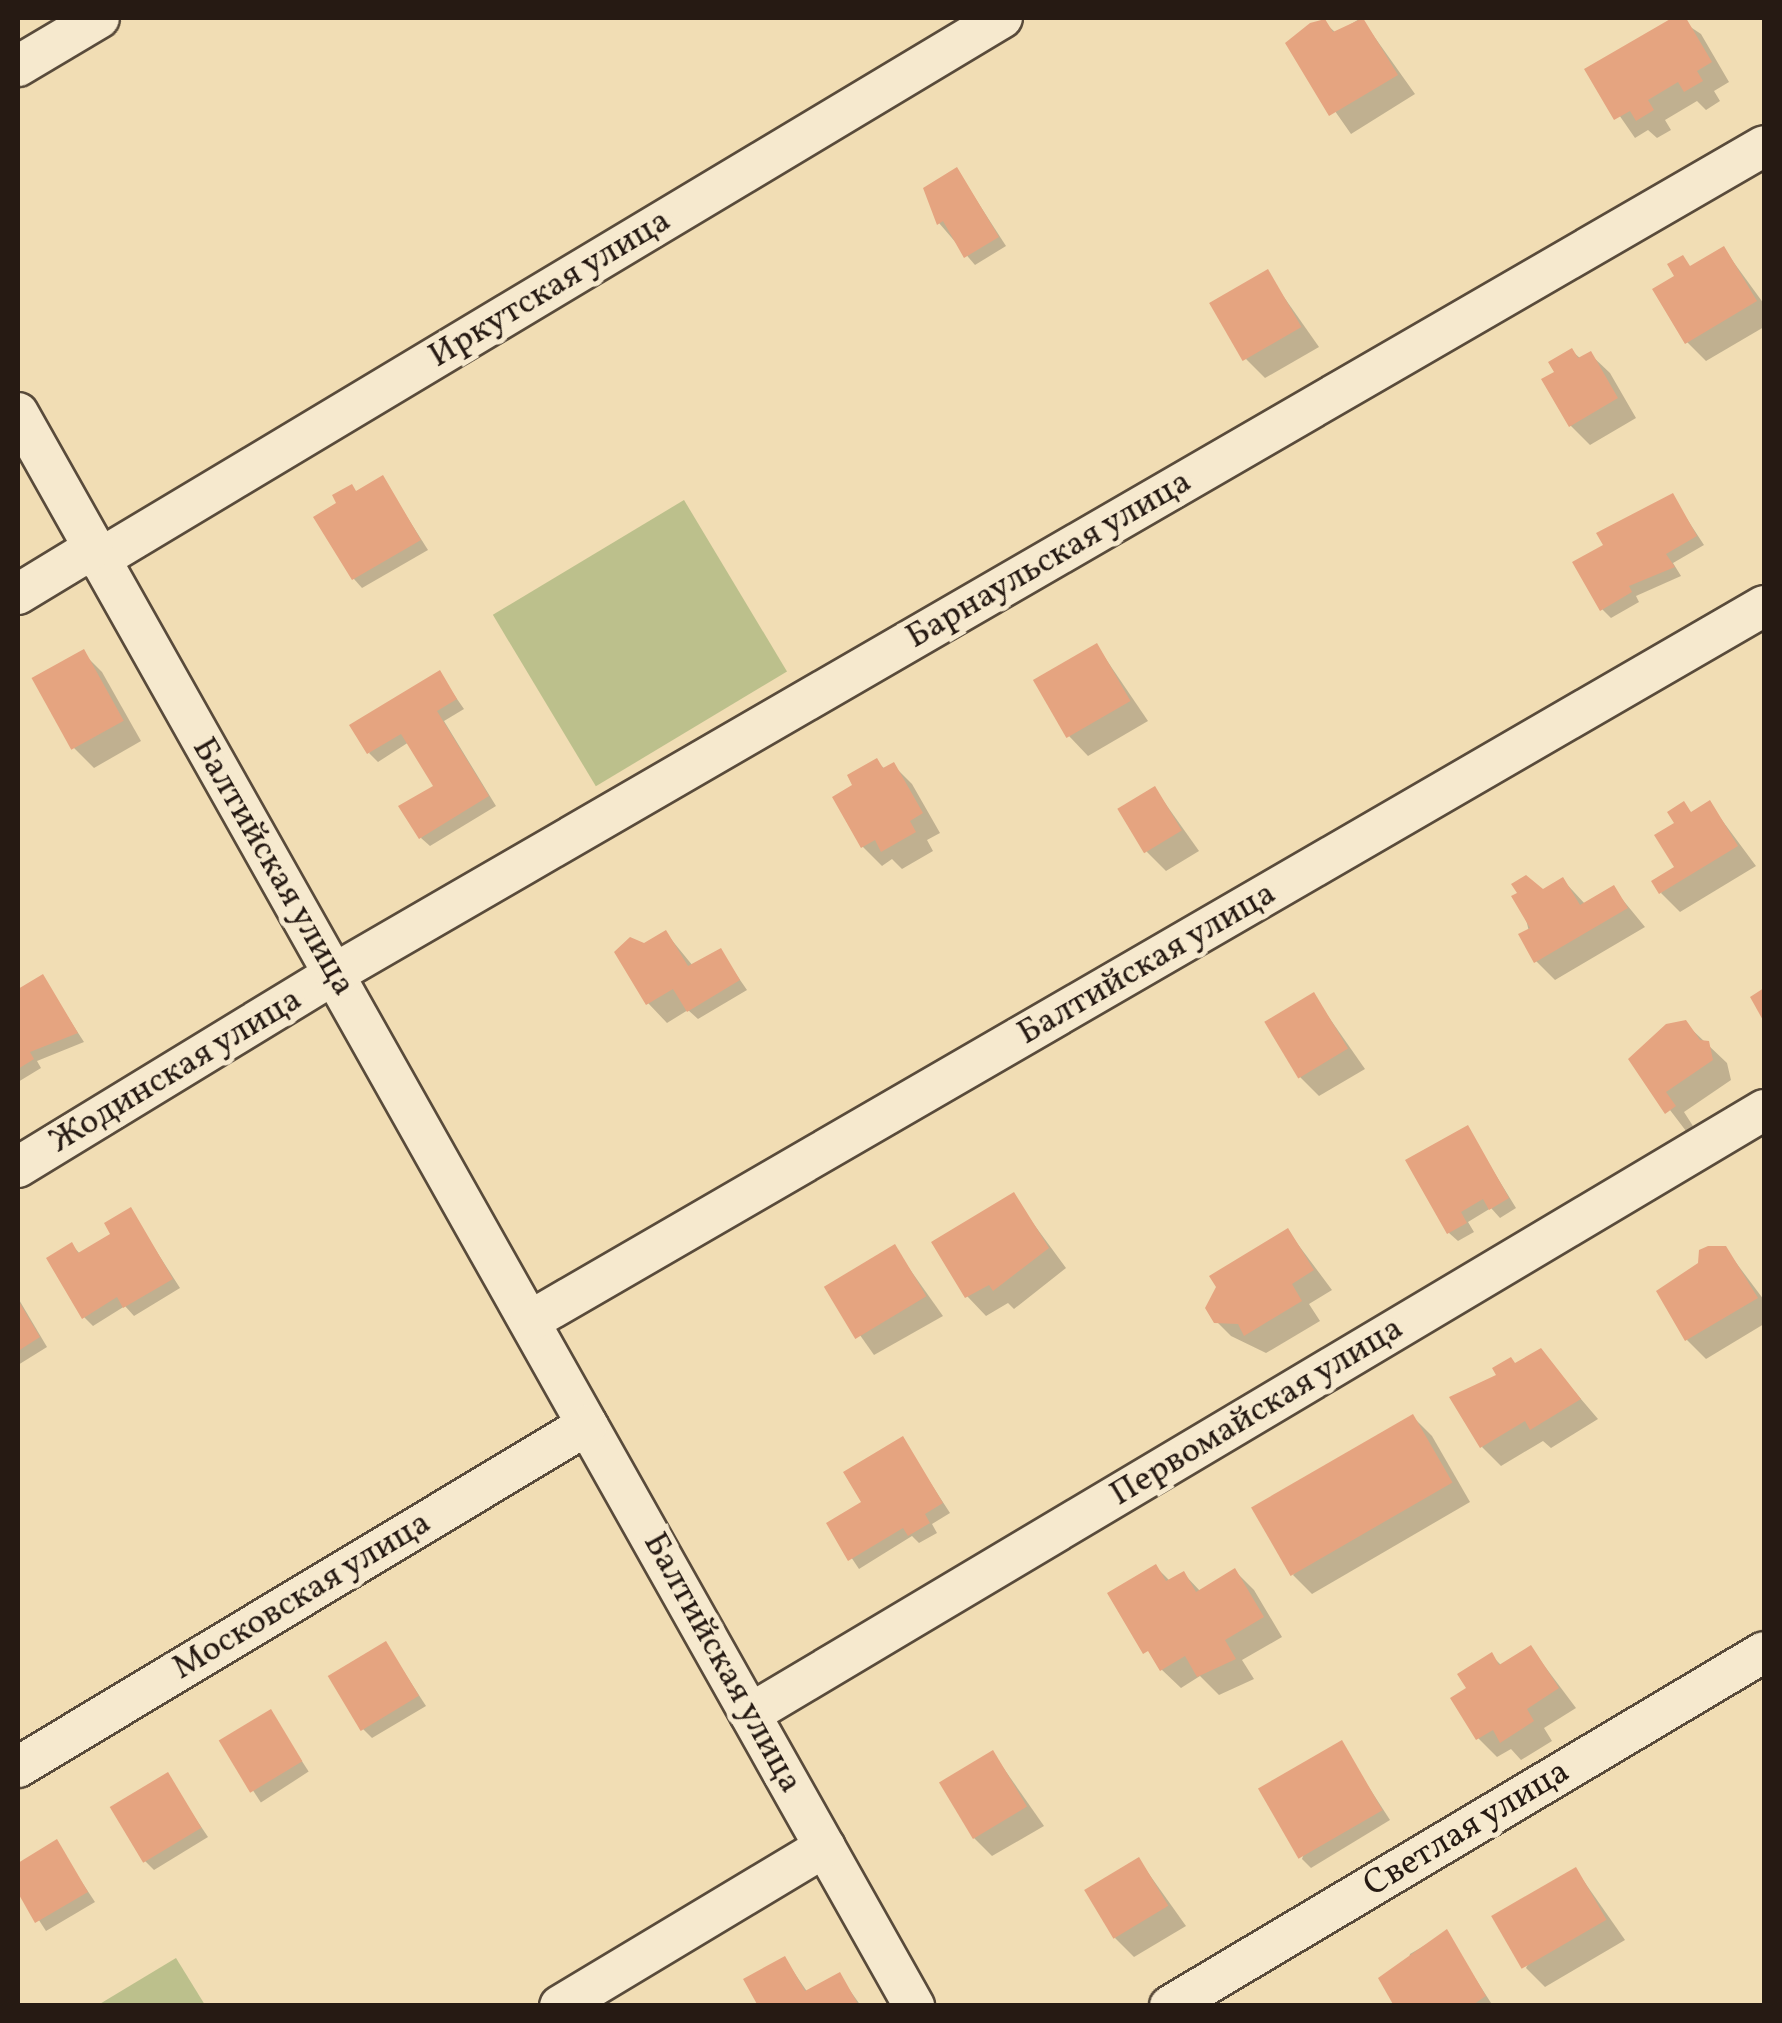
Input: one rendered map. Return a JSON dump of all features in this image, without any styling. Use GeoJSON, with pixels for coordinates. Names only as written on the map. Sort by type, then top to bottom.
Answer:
{"type":"FeatureCollection","features":[{"type":"Feature","properties":{"kind":"street"},"geometry":{"type":"LineString","coordinates":[[18,66],[99,18]]}},
{"type":"Feature","properties":{"kind":"street","name":"Иркутская улица"},"geometry":{"type":"LineString","coordinates":[[18,594],[95,555],[1002,18]]}},
{"type":"Feature","properties":{"kind":"street","name":"Барнаульская улица"},"geometry":{"type":"LineString","coordinates":[[334,974],[1764,146]]}},
{"type":"Feature","properties":{"kind":"street","name":"Балтийская улица"},"geometry":{"type":"LineString","coordinates":[[18,412],[914,2006]]}},
{"type":"Feature","properties":{"kind":"street","name":"Балтийская улица"},"geometry":{"type":"LineString","coordinates":[[530,1321],[1764,606]]}},
{"type":"Feature","properties":{"kind":"street","name":"Жодинская улица"},"geometry":{"type":"LineString","coordinates":[[18,1168],[334,974]]}},
{"type":"Feature","properties":{"kind":"street","name":"Первомайская улица"},"geometry":{"type":"LineString","coordinates":[[750,1714],[1764,1110]]}},
{"type":"Feature","properties":{"kind":"street","name":"Московская улица"},"geometry":{"type":"LineString","coordinates":[[18,1767],[588,1425]]}},
{"type":"Feature","properties":{"kind":"street","name":"Светлая улица"},"geometry":{"type":"LineString","coordinates":[[1170,2006],[1764,1652]]}},
{"type":"Feature","properties":{"kind":"street"},"geometry":{"type":"LineString","coordinates":[[560,2006],[825,1847]]}},
{"type":"Feature","properties":{"kind":"green space"},"geometry":{"type":"Polygon","coordinates":[[[684,500],[787,671],[596,786],[493,615],[684,500]]]}},
{"type":"Feature","properties":{"kind":"green space"},"geometry":{"type":"Polygon","coordinates":[[[176,1958],[205,2005],[98,2005],[176,1958]]]}},
{"type":"Feature","properties":{"kind":"building"},"geometry":{"type":"Polygon","coordinates":[[[1363,18],[1398,75],[1329,116],[1285,43],[1310,23],[1325,19],[1333,32],[1363,18]]]}},
{"type":"Feature","properties":{"kind":"building"},"geometry":{"type":"Polygon","coordinates":[[[1672,18],[1686,18],[1712,62],[1697,71],[1703,81],[1684,92],[1678,82],[1648,100],[1654,110],[1636,121],[1630,111],[1614,120],[1584,69],[1672,18]]]}},
{"type":"Feature","properties":{"kind":"building"},"geometry":{"type":"Polygon","coordinates":[[[957,167],[999,237],[964,258],[943,221],[937,225],[923,188],[957,167]]]}},
{"type":"Feature","properties":{"kind":"building"},"geometry":{"type":"Polygon","coordinates":[[[1724,246],[1757,301],[1685,344],[1652,289],[1674,276],[1667,264],[1683,255],[1690,266],[1724,246]]]}},
{"type":"Feature","properties":{"kind":"building"},"geometry":{"type":"Polygon","coordinates":[[[1268,269],[1302,327],[1243,361],[1209,303],[1268,269]]]}},
{"type":"Feature","properties":{"kind":"building"},"geometry":{"type":"Polygon","coordinates":[[[1572,348],[1578,358],[1591,351],[1618,398],[1569,427],[1541,379],[1554,372],[1548,362],[1572,348]]]}},
{"type":"Feature","properties":{"kind":"building"},"geometry":{"type":"Polygon","coordinates":[[[383,475],[421,540],[352,580],[313,517],[336,503],[332,495],[352,484],[356,491],[383,475]]]}},
{"type":"Feature","properties":{"kind":"building"},"geometry":{"type":"Polygon","coordinates":[[[1673,493],[1697,536],[1666,554],[1675,567],[1629,586],[1632,592],[1600,611],[1572,562],[1603,545],[1596,533],[1673,493]]]}},
{"type":"Feature","properties":{"kind":"building"},"geometry":{"type":"Polygon","coordinates":[[[1097,643],[1130,701],[1066,738],[1033,680],[1097,643]]]}},
{"type":"Feature","properties":{"kind":"building"},"geometry":{"type":"Polygon","coordinates":[[[84,649],[124,721],[71,750],[32,678],[84,649]]]}},
{"type":"Feature","properties":{"kind":"building"},"geometry":{"type":"Polygon","coordinates":[[[440,670],[457,699],[437,711],[489,796],[419,839],[398,806],[433,786],[401,734],[367,754],[349,725],[440,670]]]}},
{"type":"Feature","properties":{"kind":"building"},"geometry":{"type":"Polygon","coordinates":[[[877,758],[883,768],[894,762],[923,813],[910,821],[916,832],[881,852],[875,840],[861,848],[832,797],[852,785],[847,775],[877,758]]]}},
{"type":"Feature","properties":{"kind":"building"},"geometry":{"type":"Polygon","coordinates":[[[1155,786],[1182,831],[1144,853],[1117,809],[1155,786]]]}},
{"type":"Feature","properties":{"kind":"building"},"geometry":{"type":"Polygon","coordinates":[[[1710,800],[1738,846],[1659,894],[1651,881],[1674,867],[1654,835],[1674,823],[1667,812],[1684,801],[1691,812],[1710,800]]]}},
{"type":"Feature","properties":{"kind":"building"},"geometry":{"type":"Polygon","coordinates":[[[1526,875],[1543,889],[1563,877],[1580,905],[1614,885],[1628,908],[1534,963],[1518,934],[1530,928],[1511,896],[1517,893],[1511,884],[1526,875]]]}},
{"type":"Feature","properties":{"kind":"building"},"geometry":{"type":"Polygon","coordinates":[[[666,930],[688,966],[721,948],[740,980],[687,1012],[673,989],[646,1005],[614,952],[630,937],[644,943],[666,930]]]}},
{"type":"Feature","properties":{"kind":"building"},"geometry":{"type":"Polygon","coordinates":[[[43,974],[78,1033],[30,1052],[34,1059],[18,1069],[18,989],[43,974]]]}},
{"type":"Feature","properties":{"kind":"building"},"geometry":{"type":"Polygon","coordinates":[[[1764,988],[1764,1022],[1750,997],[1764,988]]]}},
{"type":"Feature","properties":{"kind":"building"},"geometry":{"type":"Polygon","coordinates":[[[1314,992],[1348,1049],[1298,1078],[1264,1022],[1314,992]]]}},
{"type":"Feature","properties":{"kind":"building"},"geometry":{"type":"Polygon","coordinates":[[[1686,1020],[1700,1040],[1709,1041],[1713,1060],[1666,1092],[1676,1106],[1665,1114],[1628,1059],[1666,1024],[1686,1020]]]}},
{"type":"Feature","properties":{"kind":"building"},"geometry":{"type":"Polygon","coordinates":[[[1468,1125],[1509,1198],[1489,1210],[1483,1199],[1461,1212],[1467,1223],[1447,1234],[1405,1160],[1468,1125]]]}},
{"type":"Feature","properties":{"kind":"building"},"geometry":{"type":"Polygon","coordinates":[[[1014,1192],[1049,1248],[993,1291],[989,1285],[965,1298],[931,1242],[1014,1192]]]}},
{"type":"Feature","properties":{"kind":"building"},"geometry":{"type":"Polygon","coordinates":[[[131,1207],[173,1279],[123,1308],[117,1297],[82,1319],[46,1258],[72,1242],[78,1253],[110,1234],[104,1223],[131,1207]]]}},
{"type":"Feature","properties":{"kind":"building"},"geometry":{"type":"Polygon","coordinates":[[[1288,1228],[1314,1270],[1292,1284],[1302,1301],[1244,1336],[1238,1324],[1214,1323],[1205,1308],[1216,1287],[1209,1276],[1288,1228]]]}},
{"type":"Feature","properties":{"kind":"building"},"geometry":{"type":"Polygon","coordinates":[[[895,1244],[926,1296],[855,1339],[824,1287],[895,1244]]]}},
{"type":"Feature","properties":{"kind":"building"},"geometry":{"type":"Polygon","coordinates":[[[1726,1246],[1758,1298],[1685,1341],[1656,1291],[1698,1263],[1699,1250],[1726,1246]]]}},
{"type":"Feature","properties":{"kind":"building"},"geometry":{"type":"Polygon","coordinates":[[[18,1300],[40,1337],[18,1351],[18,1300]]]}},
{"type":"Feature","properties":{"kind":"building"},"geometry":{"type":"Polygon","coordinates":[[[1541,1348],[1581,1399],[1530,1430],[1525,1421],[1480,1448],[1449,1397],[1496,1375],[1492,1368],[1511,1357],[1515,1363],[1541,1348]]]}},
{"type":"Feature","properties":{"kind":"building"},"geometry":{"type":"Polygon","coordinates":[[[1413,1414],[1452,1482],[1291,1576],[1251,1508],[1413,1414]]]}},
{"type":"Feature","properties":{"kind":"building"},"geometry":{"type":"Polygon","coordinates":[[[903,1436],[943,1503],[925,1514],[930,1523],[908,1536],[903,1528],[848,1561],[826,1523],[861,1502],[843,1472],[903,1436]]]}},
{"type":"Feature","properties":{"kind":"building"},"geometry":{"type":"Polygon","coordinates":[[[1156,1564],[1166,1581],[1184,1571],[1196,1592],[1235,1568],[1264,1617],[1225,1640],[1236,1659],[1197,1677],[1185,1656],[1160,1671],[1148,1651],[1143,1654],[1107,1593],[1156,1564]]]}},
{"type":"Feature","properties":{"kind":"building"},"geometry":{"type":"Polygon","coordinates":[[[386,1641],[419,1696],[361,1731],[328,1676],[386,1641]]]}},
{"type":"Feature","properties":{"kind":"building"},"geometry":{"type":"Polygon","coordinates":[[[1531,1645],[1559,1688],[1527,1709],[1534,1721],[1500,1743],[1493,1730],[1476,1740],[1450,1698],[1466,1688],[1457,1674],[1492,1652],[1499,1665],[1531,1645]]]}},
{"type":"Feature","properties":{"kind":"building"},"geometry":{"type":"Polygon","coordinates":[[[271,1709],[302,1761],[250,1793],[219,1740],[271,1709]]]}},
{"type":"Feature","properties":{"kind":"building"},"geometry":{"type":"Polygon","coordinates":[[[1342,1740],[1382,1810],[1298,1859],[1258,1788],[1342,1740]]]}},
{"type":"Feature","properties":{"kind":"building"},"geometry":{"type":"Polygon","coordinates":[[[993,1750],[1027,1807],[973,1839],[939,1782],[993,1750]]]}},
{"type":"Feature","properties":{"kind":"building"},"geometry":{"type":"Polygon","coordinates":[[[168,1772],[201,1828],[143,1863],[110,1807],[168,1772]]]}},
{"type":"Feature","properties":{"kind":"building"},"geometry":{"type":"Polygon","coordinates":[[[57,1839],[88,1892],[35,1923],[18,1893],[18,1863],[57,1839]]]}},
{"type":"Feature","properties":{"kind":"building"},"geometry":{"type":"Polygon","coordinates":[[[1139,1857],[1168,1906],[1113,1939],[1084,1890],[1139,1857]]]}},
{"type":"Feature","properties":{"kind":"building"},"geometry":{"type":"Polygon","coordinates":[[[1576,1867],[1606,1920],[1522,1969],[1491,1916],[1576,1867]]]}},
{"type":"Feature","properties":{"kind":"building"},"geometry":{"type":"Polygon","coordinates":[[[1447,1929],[1486,1996],[1471,2006],[1394,2006],[1378,1978],[1447,1929]]]}},
{"type":"Feature","properties":{"kind":"building"},"geometry":{"type":"Polygon","coordinates":[[[785,1956],[805,1991],[840,1972],[859,2006],[758,2006],[743,1979],[785,1956]]]}}]}
